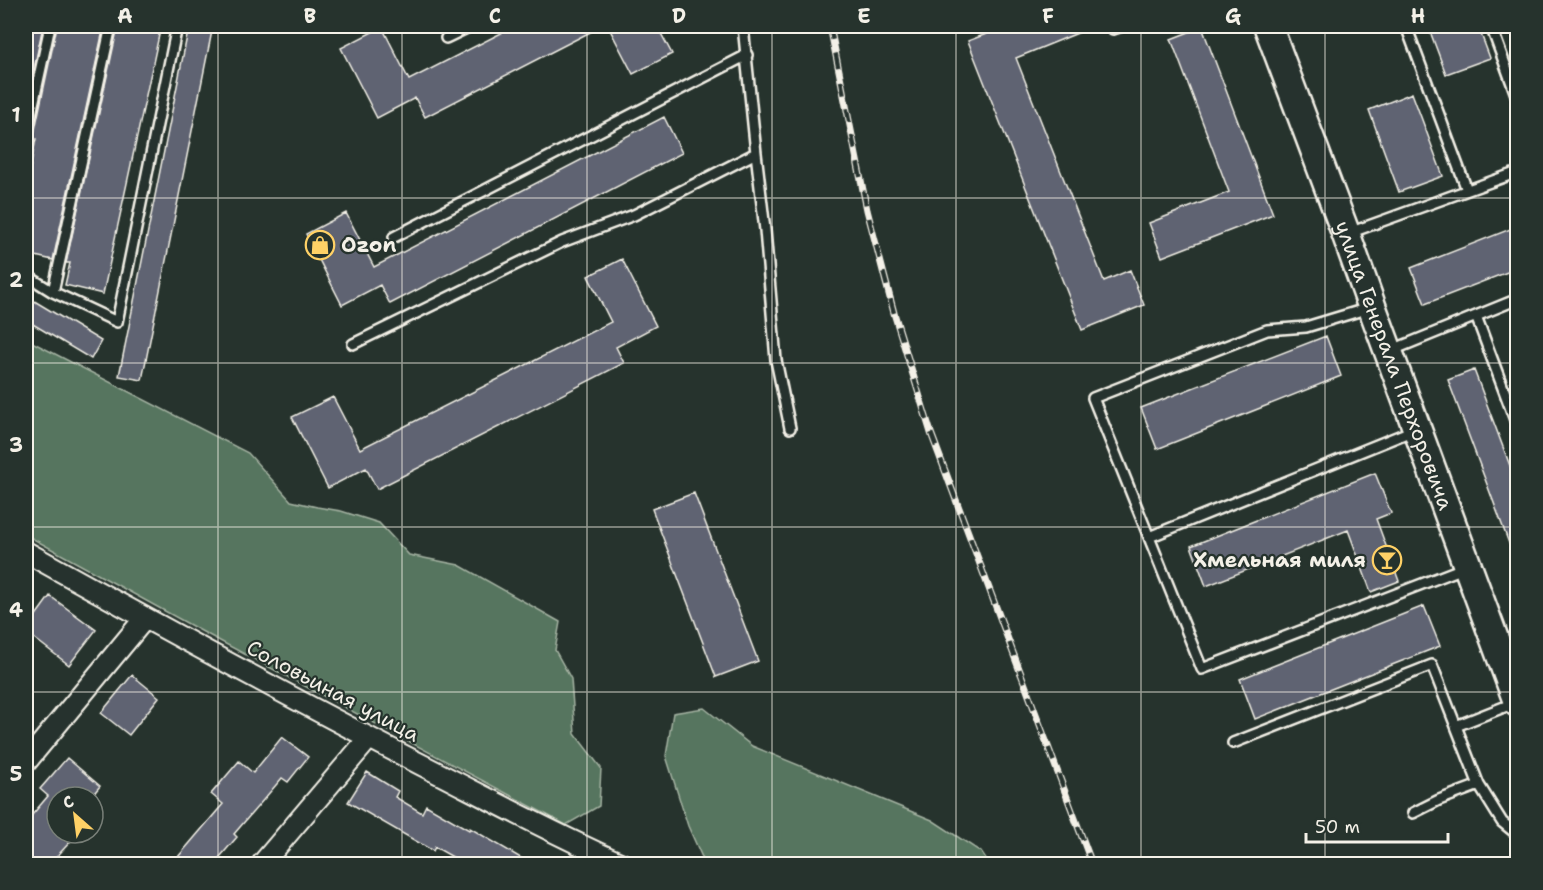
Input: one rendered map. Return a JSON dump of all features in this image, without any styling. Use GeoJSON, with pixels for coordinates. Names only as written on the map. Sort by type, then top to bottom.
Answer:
{"type":"FeatureCollection","features":[{"type":"Feature","properties":{"kind":"street","name":"улица Генерала Перхоровича"},"geometry":{"type":"LineString","coordinates":[[1268,26],[1347,234],[1517,703]]}},
{"type":"Feature","properties":{"kind":"street","name":"Соловьиная улица"},"geometry":{"type":"LineString","coordinates":[[26,552],[369,738],[564,838],[622,864]]}},
{"type":"Feature","properties":{"kind":"street"},"geometry":{"type":"LineString","coordinates":[[26,762],[145,618]]}},
{"type":"Feature","properties":{"kind":"street"},"geometry":{"type":"LineString","coordinates":[[262,864],[369,738]]}},
{"type":"Feature","properties":{"kind":"lane"},"geometry":{"type":"LineString","coordinates":[[26,137],[50,26]]}},
{"type":"Feature","properties":{"kind":"lane"},"geometry":{"type":"LineString","coordinates":[[53,291],[111,26]]}},
{"type":"Feature","properties":{"kind":"lane"},"geometry":{"type":"LineString","coordinates":[[26,276],[117,322],[177,26]]}},
{"type":"Feature","properties":{"kind":"lane"},"geometry":{"type":"LineString","coordinates":[[446,38],[471,26]]}},
{"type":"Feature","properties":{"kind":"lane"},"geometry":{"type":"LineString","coordinates":[[743,26],[765,230],[776,360],[790,428]]}},
{"type":"Feature","properties":{"kind":"lane"},"geometry":{"type":"LineString","coordinates":[[1112,26],[1113,29],[1122,26]]}},
{"type":"Feature","properties":{"kind":"lane"},"geometry":{"type":"LineString","coordinates":[[1406,26],[1467,190]]}},
{"type":"Feature","properties":{"kind":"lane"},"geometry":{"type":"LineString","coordinates":[[1491,26],[1518,100]]}},
{"type":"Feature","properties":{"kind":"lane"},"geometry":{"type":"LineString","coordinates":[[394,237],[747,55]]}},
{"type":"Feature","properties":{"kind":"lane"},"geometry":{"type":"LineString","coordinates":[[353,344],[562,242],[634,215],[756,153]]}},
{"type":"Feature","properties":{"kind":"lane"},"geometry":{"type":"LineString","coordinates":[[1347,234],[1518,172]]}},
{"type":"Feature","properties":{"kind":"lane"},"geometry":{"type":"LineString","coordinates":[[1388,352],[1518,298]]}},
{"type":"Feature","properties":{"kind":"lane"},"geometry":{"type":"LineString","coordinates":[[1372,307],[1306,327],[1267,330],[1093,398],[1202,669],[1467,567]]}},
{"type":"Feature","properties":{"kind":"lane"},"geometry":{"type":"LineString","coordinates":[[1476,316],[1518,428]]}},
{"type":"Feature","properties":{"kind":"lane"},"geometry":{"type":"LineString","coordinates":[[1149,537],[1416,429]]}},
{"type":"Feature","properties":{"kind":"lane"},"geometry":{"type":"LineString","coordinates":[[1233,743],[1432,665],[1479,784],[1502,822],[1518,835]]}},
{"type":"Feature","properties":{"kind":"lane"},"geometry":{"type":"LineString","coordinates":[[1456,726],[1517,703]]}},
{"type":"Feature","properties":{"kind":"lane"},"geometry":{"type":"LineString","coordinates":[[1413,813],[1479,784]]}},
{"type":"Feature","properties":{"kind":"green space"},"geometry":{"type":"Polygon","coordinates":[[[26,339],[248,453],[291,501],[341,511],[379,523],[409,555],[459,565],[560,622],[555,650],[571,679],[575,734],[601,768],[599,806],[566,825],[26,535],[26,339]]]}},
{"type":"Feature","properties":{"kind":"green space"},"geometry":{"type":"Polygon","coordinates":[[[704,708],[752,746],[932,820],[981,852],[989,864],[705,864],[688,826],[666,756],[673,713],[704,708]]]}},
{"type":"Feature","properties":{"kind":"building"},"geometry":{"type":"Polygon","coordinates":[[[26,26],[43,26],[26,107],[26,26]]]}},
{"type":"Feature","properties":{"kind":"building"},"geometry":{"type":"Polygon","coordinates":[[[57,26],[104,26],[53,260],[26,254],[26,188],[36,139],[33,139],[57,26]]]}},
{"type":"Feature","properties":{"kind":"building"},"geometry":{"type":"Polygon","coordinates":[[[118,26],[161,26],[103,294],[65,285],[70,263],[66,263],[118,26]]]}},
{"type":"Feature","properties":{"kind":"building"},"geometry":{"type":"Polygon","coordinates":[[[189,26],[213,26],[142,380],[119,376],[189,26]]]}},
{"type":"Feature","properties":{"kind":"building"},"geometry":{"type":"Polygon","coordinates":[[[515,26],[602,26],[425,117],[415,98],[377,118],[341,48],[382,27],[409,80],[515,26]]]}},
{"type":"Feature","properties":{"kind":"building"},"geometry":{"type":"Polygon","coordinates":[[[608,26],[657,26],[672,54],[633,74],[608,26]]]}},
{"type":"Feature","properties":{"kind":"building"},"geometry":{"type":"Polygon","coordinates":[[[1007,26],[1095,26],[1016,58],[1104,281],[1130,270],[1144,305],[1082,330],[968,41],[1007,26]]]}},
{"type":"Feature","properties":{"kind":"building"},"geometry":{"type":"Polygon","coordinates":[[[1428,26],[1478,26],[1490,58],[1446,74],[1428,26]]]}},
{"type":"Feature","properties":{"kind":"building"},"geometry":{"type":"Polygon","coordinates":[[[1202,27],[1273,214],[1162,257],[1149,223],[1229,192],[1171,39],[1202,27]]]}},
{"type":"Feature","properties":{"kind":"building"},"geometry":{"type":"Polygon","coordinates":[[[1412,93],[1443,176],[1399,192],[1369,110],[1412,93]]]}},
{"type":"Feature","properties":{"kind":"building"},"geometry":{"type":"Polygon","coordinates":[[[664,117],[682,153],[390,304],[380,285],[342,305],[306,234],[346,213],[374,267],[664,117]]]}},
{"type":"Feature","properties":{"kind":"building"},"geometry":{"type":"Polygon","coordinates":[[[1518,226],[1518,268],[1425,304],[1411,268],[1518,226]]]}},
{"type":"Feature","properties":{"kind":"building"},"geometry":{"type":"Polygon","coordinates":[[[622,259],[656,326],[616,347],[624,363],[377,489],[366,468],[328,488],[292,417],[333,397],[360,449],[611,322],[588,276],[622,259]]]}},
{"type":"Feature","properties":{"kind":"building"},"geometry":{"type":"Polygon","coordinates":[[[26,296],[101,341],[91,359],[26,320],[26,296]]]}},
{"type":"Feature","properties":{"kind":"building"},"geometry":{"type":"Polygon","coordinates":[[[1326,336],[1341,376],[1157,449],[1141,408],[1326,336]]]}},
{"type":"Feature","properties":{"kind":"building"},"geometry":{"type":"Polygon","coordinates":[[[1474,370],[1518,487],[1518,562],[1516,562],[1448,380],[1474,370]]]}},
{"type":"Feature","properties":{"kind":"building"},"geometry":{"type":"Polygon","coordinates":[[[1375,473],[1391,513],[1376,519],[1399,581],[1371,592],[1348,530],[1206,586],[1191,546],[1375,473]]]}},
{"type":"Feature","properties":{"kind":"building"},"geometry":{"type":"Polygon","coordinates":[[[694,493],[758,661],[716,677],[652,509],[694,493]]]}},
{"type":"Feature","properties":{"kind":"building"},"geometry":{"type":"Polygon","coordinates":[[[50,596],[96,630],[69,665],[26,632],[50,596]]]}},
{"type":"Feature","properties":{"kind":"building"},"geometry":{"type":"Polygon","coordinates":[[[1424,606],[1440,646],[1255,719],[1240,679],[1424,606]]]}},
{"type":"Feature","properties":{"kind":"building"},"geometry":{"type":"Polygon","coordinates":[[[132,675],[159,697],[129,735],[101,713],[132,675]]]}},
{"type":"Feature","properties":{"kind":"building"},"geometry":{"type":"Polygon","coordinates":[[[282,737],[308,757],[288,782],[282,778],[234,834],[237,837],[214,864],[172,864],[223,804],[211,794],[239,761],[253,773],[282,737]]]}},
{"type":"Feature","properties":{"kind":"building"},"geometry":{"type":"Polygon","coordinates":[[[67,758],[99,785],[45,785],[45,793],[40,789],[67,758]]]}},
{"type":"Feature","properties":{"kind":"building"},"geometry":{"type":"Polygon","coordinates":[[[367,772],[398,791],[395,797],[422,813],[426,805],[531,864],[465,864],[435,847],[433,851],[348,802],[367,772]]]}},
{"type":"Feature","properties":{"kind":"building"},"geometry":{"type":"Polygon","coordinates":[[[45,800],[45,845],[67,845],[50,864],[34,864],[26,857],[26,822],[45,800]]]}},
{"type":"Feature","properties":{"kind":"railway"},"geometry":{"type":"LineString","coordinates":[[830,26],[867,210],[894,313],[931,433],[1092,864]]}},
{"type":"Feature","properties":{"kind":"place","name":"Ozon"},"geometry":{"type":"Point","coordinates":[320,245]}},
{"type":"Feature","properties":{"kind":"place","name":"Хмельная миля"},"geometry":{"type":"Point","coordinates":[1387,560]}}]}
